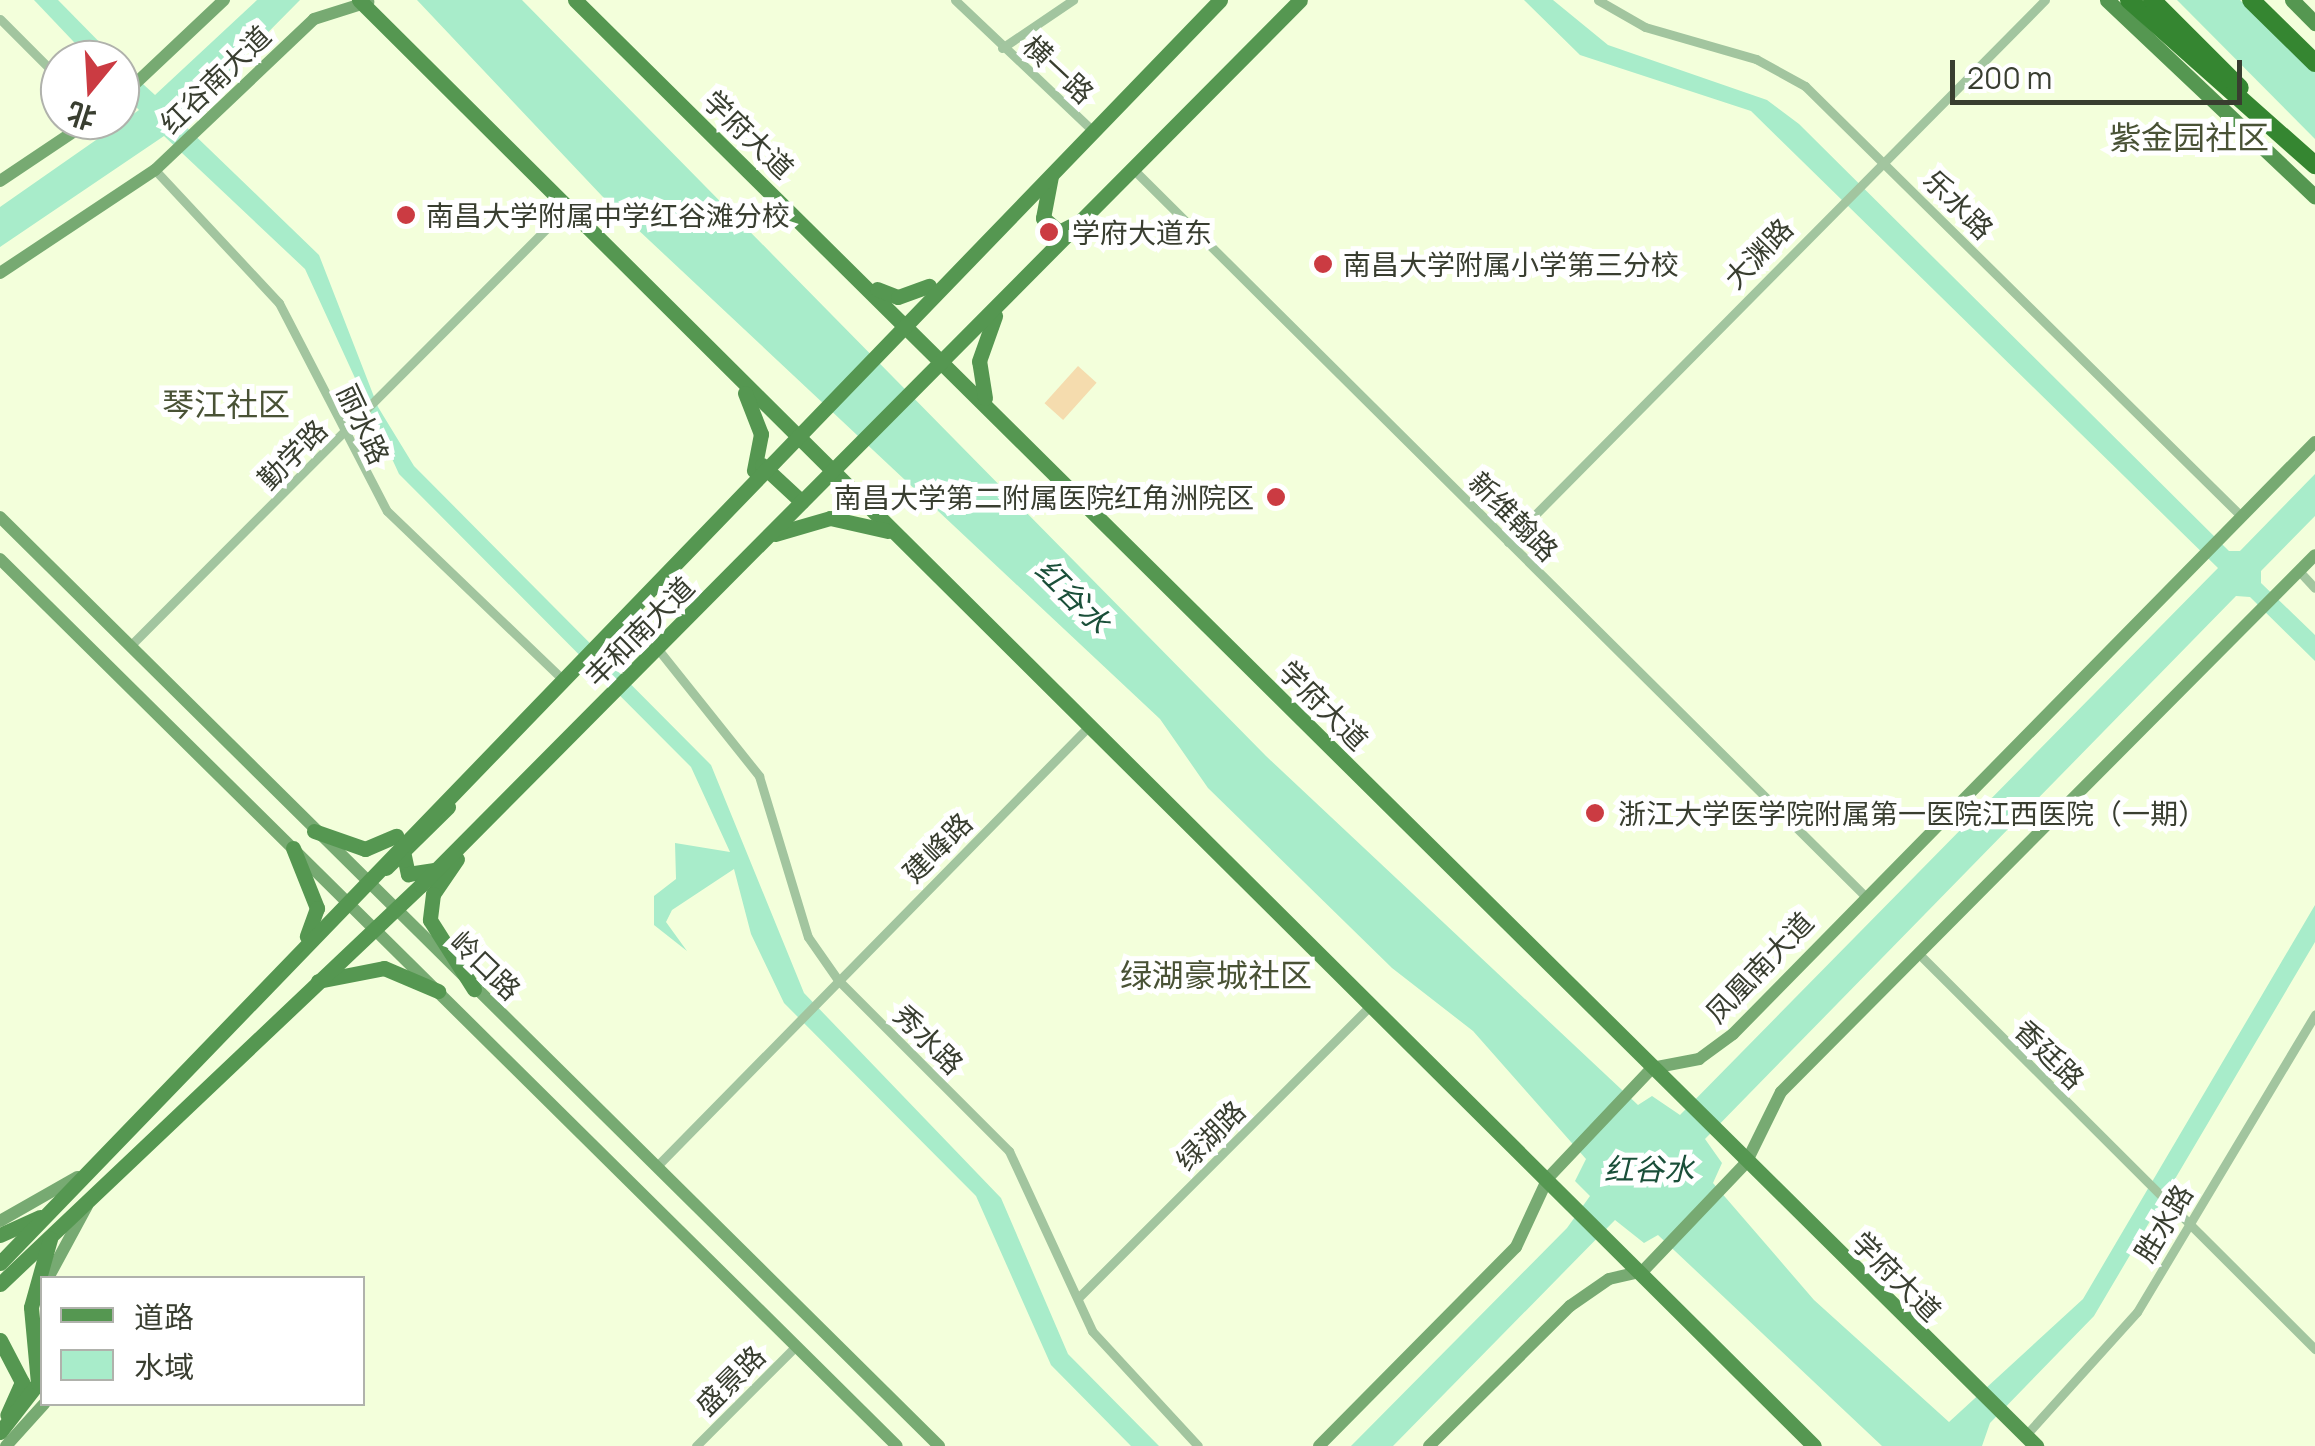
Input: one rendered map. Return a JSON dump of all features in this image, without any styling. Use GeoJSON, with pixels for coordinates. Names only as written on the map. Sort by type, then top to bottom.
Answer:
{"type":"FeatureCollection","features":[{"type":"Feature","properties":{"kind":"highway"},"geometry":{"type":"LineString","coordinates":[[2129,0],[2315,164]]}},
{"type":"Feature","properties":{"kind":"highway"},"geometry":{"type":"LineString","coordinates":[[2152,0],[2315,164]]}},
{"type":"Feature","properties":{"kind":"highway"},"geometry":{"type":"LineString","coordinates":[[2251,0],[2315,60]]}},
{"type":"Feature","properties":{"kind":"highway"},"geometry":{"type":"LineString","coordinates":[[2270,0],[2315,60]]}},
{"type":"Feature","properties":{"kind":"main road","name":"红谷南大道"},"geometry":{"type":"LineString","coordinates":[[140,82],[224,0]]}},
{"type":"Feature","properties":{"kind":"main road","name":"学府大道"},"geometry":{"type":"LineString","coordinates":[[576,0],[904,319],[1682,1099],[2030,1441]]}},
{"type":"Feature","properties":{"kind":"main road","name":"丰和南大道"},"geometry":{"type":"LineString","coordinates":[[0,1284],[91,1167],[798,427],[1220,0]]}},
{"type":"Feature","properties":{"kind":"main road","name":"丰和南大道"},"geometry":{"type":"LineString","coordinates":[[0,1263],[54,1219],[91,1199],[389,906],[449,857],[1300,0]]}},
{"type":"Feature","properties":{"kind":"main road"},"geometry":{"type":"LineString","coordinates":[[2107,0],[2314,196]]}},
{"type":"Feature","properties":{"kind":"main road"},"geometry":{"type":"LineString","coordinates":[[2292,0],[2315,23]]}},
{"type":"Feature","properties":{"kind":"main road","name":"红谷南大道"},"geometry":{"type":"LineString","coordinates":[[0,273],[154,170],[314,20],[364,2]]}},
{"type":"Feature","properties":{"kind":"main road"},"geometry":{"type":"LineString","coordinates":[[364,2],[736,376],[798,427],[833,471],[1614,1242],[1814,1446]]}},
{"type":"Feature","properties":{"kind":"main road"},"geometry":{"type":"LineString","coordinates":[[0,180],[61,140]]}},
{"type":"Feature","properties":{"kind":"main road"},"geometry":{"type":"LineString","coordinates":[[1061,160],[1041,203],[1049,225],[1066,230],[1102,201]]}},
{"type":"Feature","properties":{"kind":"main road"},"geometry":{"type":"LineString","coordinates":[[860,276],[883,293],[916,296],[956,266]]}},
{"type":"Feature","properties":{"kind":"main road"},"geometry":{"type":"LineString","coordinates":[[989,406],[979,361],[1003,300]]}},
{"type":"Feature","properties":{"kind":"main road"},"geometry":{"type":"LineString","coordinates":[[736,376],[761,434],[757,470],[802,502]]}},
{"type":"Feature","properties":{"kind":"main road"},"geometry":{"type":"LineString","coordinates":[[2240,514],[2315,442]]}},
{"type":"Feature","properties":{"kind":"main road","name":"凤凰南大道"},"geometry":{"type":"LineString","coordinates":[[1652,1068],[1700,1059],[1732,1034],[1863,894],[2240,514]]}},
{"type":"Feature","properties":{"kind":"main road","name":"岭口路"},"geometry":{"type":"LineString","coordinates":[[0,518],[940,1446]]}},
{"type":"Feature","properties":{"kind":"main road"},"geometry":{"type":"LineString","coordinates":[[767,537],[830,518],[899,536]]}},
{"type":"Feature","properties":{"kind":"main road"},"geometry":{"type":"LineString","coordinates":[[1429,1446],[1570,1306],[1610,1279],[1643,1272],[1746,1162],[1781,1092],[1923,958],[2315,555]]}},
{"type":"Feature","properties":{"kind":"main road","name":"岭口路"},"geometry":{"type":"LineString","coordinates":[[0,559],[897,1446]]}},
{"type":"Feature","properties":{"kind":"main road"},"geometry":{"type":"LineString","coordinates":[[366,883],[402,855],[477,762]]}},
{"type":"Feature","properties":{"kind":"main road"},"geometry":{"type":"LineString","coordinates":[[314,831],[341,844],[384,846],[448,792]]}},
{"type":"Feature","properties":{"kind":"main road"},"geometry":{"type":"LineString","coordinates":[[474,989],[430,920],[433,894],[485,821]]}},
{"type":"Feature","properties":{"kind":"main road"},"geometry":{"type":"LineString","coordinates":[[402,855],[416,825]]}},
{"type":"Feature","properties":{"kind":"main road"},"geometry":{"type":"LineString","coordinates":[[293,848],[317,908],[298,952]]}},
{"type":"Feature","properties":{"kind":"main road"},"geometry":{"type":"LineString","coordinates":[[402,855],[413,876],[449,857]]}},
{"type":"Feature","properties":{"kind":"main road"},"geometry":{"type":"LineString","coordinates":[[310,984],[384,968],[438,991]]}},
{"type":"Feature","properties":{"kind":"main road"},"geometry":{"type":"LineString","coordinates":[[1319,1446],[1516,1247],[1548,1178],[1652,1068]]}},
{"type":"Feature","properties":{"kind":"main road"},"geometry":{"type":"LineString","coordinates":[[0,1221],[91,1167]]}},
{"type":"Feature","properties":{"kind":"main road"},"geometry":{"type":"LineString","coordinates":[[49,1276],[91,1199]]}},
{"type":"Feature","properties":{"kind":"main road"},"geometry":{"type":"LineString","coordinates":[[0,1234],[54,1219]]}},
{"type":"Feature","properties":{"kind":"main road"},"geometry":{"type":"LineString","coordinates":[[0,1432],[38,1382],[34,1280],[54,1219]]}},
{"type":"Feature","properties":{"kind":"main road"},"geometry":{"type":"LineString","coordinates":[[0,1340],[22,1382],[0,1422]]}},
{"type":"Feature","properties":{"kind":"main road"},"geometry":{"type":"LineString","coordinates":[[6,1446],[42,1406]]}},
{"type":"Feature","properties":{"kind":"street","name":"横一路"},"geometry":{"type":"LineString","coordinates":[[955,0],[1092,130]]}},
{"type":"Feature","properties":{"kind":"street"},"geometry":{"type":"LineString","coordinates":[[1002,48],[1073,0]]}},
{"type":"Feature","properties":{"kind":"street","name":"乐水路"},"geometry":{"type":"LineString","coordinates":[[1598,0],[1645,27],[1781,70],[1883,160],[2240,514]]}},
{"type":"Feature","properties":{"kind":"street","name":"大渊路"},"geometry":{"type":"LineString","coordinates":[[1508,542],[1844,198],[2045,0]]}},
{"type":"Feature","properties":{"kind":"street"},"geometry":{"type":"LineString","coordinates":[[0,19],[40,59]]}},
{"type":"Feature","properties":{"kind":"street","name":"新维翰路"},"geometry":{"type":"LineString","coordinates":[[1133,169],[1863,894]]}},
{"type":"Feature","properties":{"kind":"street","name":"丽水路"},"geometry":{"type":"LineString","coordinates":[[154,170],[279,303],[387,511],[560,677]]}},
{"type":"Feature","properties":{"kind":"street","name":"勤学路"},"geometry":{"type":"LineString","coordinates":[[132,645],[567,208]]}},
{"type":"Feature","properties":{"kind":"street"},"geometry":{"type":"LineString","coordinates":[[2299,571],[2315,588]]}},
{"type":"Feature","properties":{"kind":"street","name":"秀水路"},"geometry":{"type":"LineString","coordinates":[[657,648],[759,776],[802,921],[838,980],[1009,1151],[1079,1297],[1122,1372],[1198,1446]]}},
{"type":"Feature","properties":{"kind":"street","name":"建峰路"},"geometry":{"type":"LineString","coordinates":[[656,1167],[798,1018],[1090,725]]}},
{"type":"Feature","properties":{"kind":"street","name":"香廷路"},"geometry":{"type":"LineString","coordinates":[[1923,958],[2189,1224]]}},
{"type":"Feature","properties":{"kind":"street","name":"绿湖路"},"geometry":{"type":"LineString","coordinates":[[1079,1297],[1372,1004]]}},
{"type":"Feature","properties":{"kind":"street","name":"胜水路"},"geometry":{"type":"LineString","coordinates":[[2030,1441],[2112,1347],[2315,1014]]}},
{"type":"Feature","properties":{"kind":"street"},"geometry":{"type":"LineString","coordinates":[[2189,1224],[2315,1349]]}},
{"type":"Feature","properties":{"kind":"street","name":"盛景路"},"geometry":{"type":"LineString","coordinates":[[696,1446],[796,1346]]}},
{"type":"Feature","properties":{"kind":"shaded area"},"geometry":{"type":"Polygon","coordinates":[[[1078,366],[1097,383],[1063,420],[1045,403],[1078,366]]]}},
{"type":"Feature","properties":{"kind":"water"},"geometry":{"type":"Polygon","coordinates":[[[34,0],[58,0],[97,40],[72,40],[34,0]]]}},
{"type":"Feature","properties":{"kind":"water"},"geometry":{"type":"Polygon","coordinates":[[[257,0],[300,0],[180,121],[319,255],[378,407],[414,466],[711,765],[804,993],[1001,1198],[1068,1354],[1159,1446],[1131,1446],[1051,1365],[976,1196],[784,1003],[751,934],[734,869],[672,910],[666,922],[687,951],[654,925],[654,896],[676,879],[675,843],[730,852],[691,767],[399,474],[305,269],[164,136],[0,247],[0,207],[96,140],[140,140],[140,81],[155,95],[257,0]]]}},
{"type":"Feature","properties":{"kind":"water","name":"红谷水"},"geometry":{"type":"Polygon","coordinates":[[[417,0],[522,0],[1266,756],[1638,1105],[1652,1096],[1680,1115],[2218,568],[1751,111],[1580,55],[1524,0],[1553,0],[1608,45],[1767,100],[1799,124],[2229,551],[2240,551],[2315,474],[2315,516],[2261,571],[2261,583],[2315,635],[2315,661],[2250,597],[2236,596],[1705,1139],[1722,1163],[1713,1183],[1814,1300],[1949,1422],[2083,1299],[2315,905],[2315,942],[2094,1316],[1990,1423],[1982,1446],[1882,1446],[1658,1235],[1644,1243],[1615,1220],[1393,1446],[1351,1446],[1567,1228],[1590,1196],[1575,1181],[1586,1159],[1473,1031],[1392,968],[1208,788],[1160,719],[602,196],[417,0]]]}},
{"type":"Feature","properties":{"kind":"water"},"geometry":{"type":"Polygon","coordinates":[[[2177,0],[2240,0],[2315,71],[2315,139],[2177,0]]]}},
{"type":"Feature","properties":{"kind":"place","name":"南昌大学附属中学红谷滩分校"},"geometry":{"type":"Point","coordinates":[406,215]}},
{"type":"Feature","properties":{"kind":"place","name":"学府大道东"},"geometry":{"type":"Point","coordinates":[1049,232]}},
{"type":"Feature","properties":{"kind":"place","name":"南昌大学附属小学第三分校"},"geometry":{"type":"Point","coordinates":[1323,264]}},
{"type":"Feature","properties":{"kind":"place","name":"南昌大学第二附属医院红角洲院区"},"geometry":{"type":"Point","coordinates":[1276,497]}},
{"type":"Feature","properties":{"kind":"place","name":"浙江大学医学院附属第一医院江西医院（一期）"},"geometry":{"type":"Point","coordinates":[1595,813]}},
{"type":"Feature","properties":{"kind":"district","name":"紫金园社区"},"geometry":{"type":"Point","coordinates":[2189,137]}},
{"type":"Feature","properties":{"kind":"district","name":"琴江社区"},"geometry":{"type":"Point","coordinates":[226,404]}},
{"type":"Feature","properties":{"kind":"district","name":"绿湖豪城社区"},"geometry":{"type":"Point","coordinates":[1216,975]}}]}
